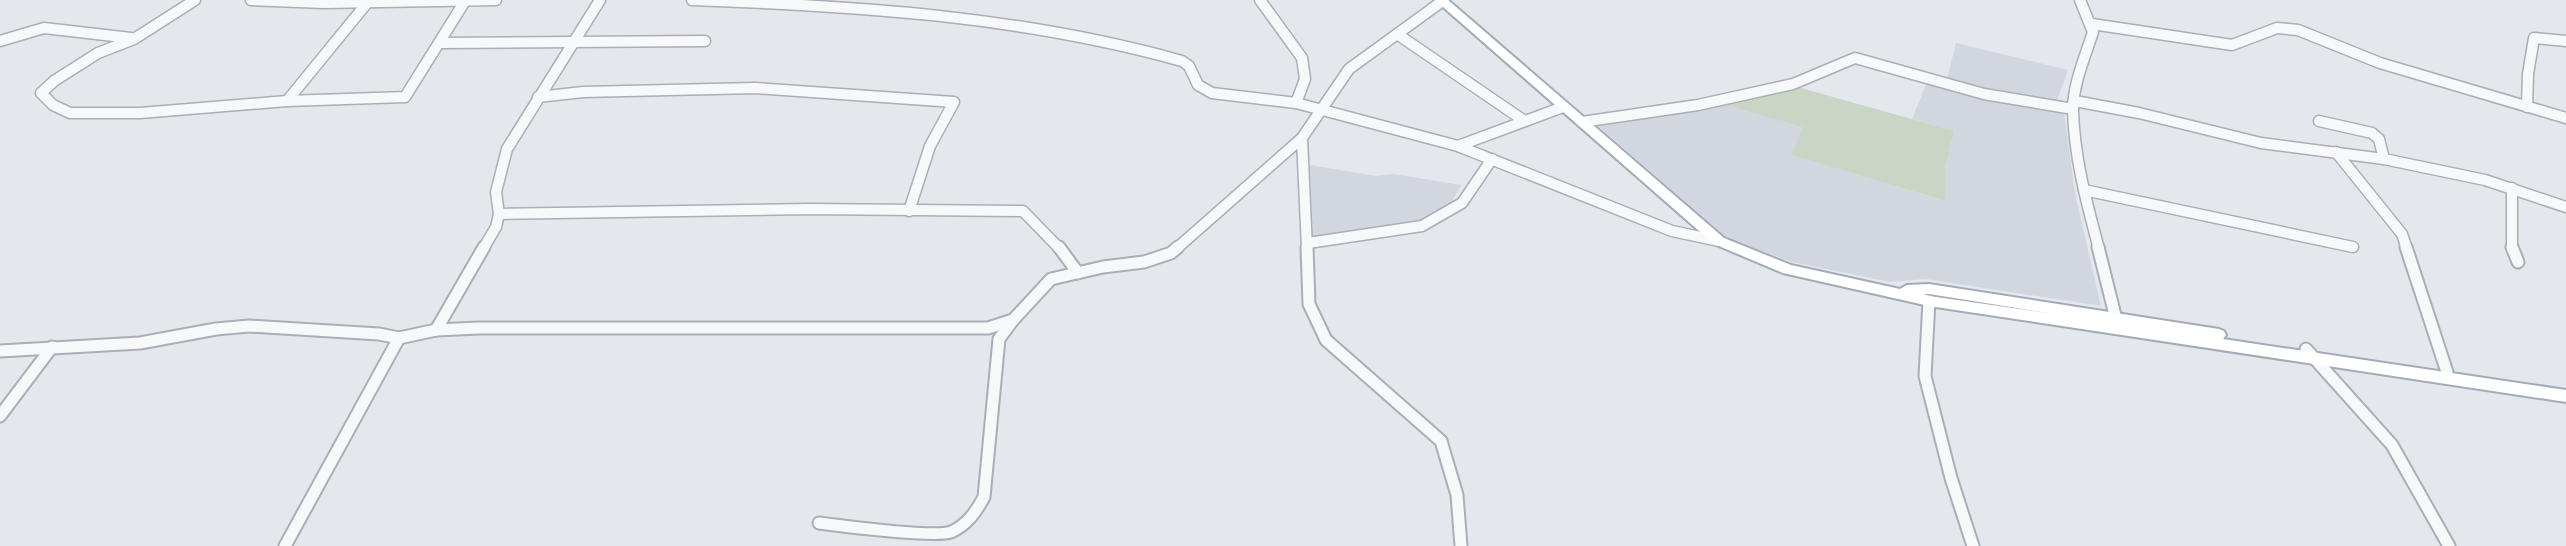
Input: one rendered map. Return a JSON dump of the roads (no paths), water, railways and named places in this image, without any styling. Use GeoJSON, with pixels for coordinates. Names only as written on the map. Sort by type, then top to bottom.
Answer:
{"type":"FeatureCollection","features":[{"type":"Feature","properties":{"kind":"main road"},"geometry":{"type":"LineString","coordinates":[[1442,0],[1719,241],[1788,269],[1929,301],[2566,388]]}},
{"type":"Feature","properties":{"kind":"main road"},"geometry":{"type":"LineString","coordinates":[[1892,291],[1930,289],[2566,396]]}},
{"type":"Feature","properties":{"kind":"street"},"geometry":{"type":"LineString","coordinates":[[195,0],[134,38],[98,53],[41,93],[53,105],[70,113],[90,114],[140,113],[287,101],[405,97],[439,43],[472,1]]}},
{"type":"Feature","properties":{"kind":"street"},"geometry":{"type":"LineString","coordinates":[[251,0],[367,3],[496,0]]}},
{"type":"Feature","properties":{"kind":"street"},"geometry":{"type":"LineString","coordinates":[[436,330],[496,227],[499,214],[496,192],[503,159],[538,97],[600,0]]}},
{"type":"Feature","properties":{"kind":"street"},"geometry":{"type":"LineString","coordinates":[[692,0],[926,14],[1061,32],[1182,61],[1189,66],[1198,85],[1212,93],[1296,103],[1458,146],[1672,231],[1719,241]]}},
{"type":"Feature","properties":{"kind":"street"},"geometry":{"type":"LineString","coordinates":[[1260,0],[1302,58],[1305,79],[1296,103]]}},
{"type":"Feature","properties":{"kind":"street"},"geometry":{"type":"LineString","coordinates":[[819,523],[869,529],[948,533],[974,516],[984,497],[993,377],[999,339],[1013,320],[1051,279],[1143,262],[1171,253],[1302,138],[1349,69],[1442,0]]}},
{"type":"Feature","properties":{"kind":"street"},"geometry":{"type":"LineString","coordinates":[[2080,0],[2092,24],[2092,39],[2079,73],[2074,105],[2084,190],[2116,319]]}},
{"type":"Feature","properties":{"kind":"street"},"geometry":{"type":"LineString","coordinates":[[287,101],[367,3]]}},
{"type":"Feature","properties":{"kind":"street"},"geometry":{"type":"LineString","coordinates":[[2092,24],[2232,46],[2277,29],[2298,30],[2380,63],[2566,118]]}},
{"type":"Feature","properties":{"kind":"street"},"geometry":{"type":"LineString","coordinates":[[0,41],[44,28],[134,38]]}},
{"type":"Feature","properties":{"kind":"street"},"geometry":{"type":"LineString","coordinates":[[1396,34],[1523,120]]}},
{"type":"Feature","properties":{"kind":"street"},"geometry":{"type":"LineString","coordinates":[[2527,107],[2528,74],[2534,37],[2566,41]]}},
{"type":"Feature","properties":{"kind":"street"},"geometry":{"type":"LineString","coordinates":[[439,43],[705,41]]}},
{"type":"Feature","properties":{"kind":"street"},"geometry":{"type":"LineString","coordinates":[[1582,122],[1698,105],[1793,84],[1855,58],[1984,94],[2139,113],[2261,142],[2384,159],[2484,180],[2566,207]]}},
{"type":"Feature","properties":{"kind":"street"},"geometry":{"type":"LineString","coordinates":[[538,97],[583,92],[755,88],[954,102],[930,146],[909,211]]}},
{"type":"Feature","properties":{"kind":"street"},"geometry":{"type":"LineString","coordinates":[[1458,146],[1563,107]]}},
{"type":"Feature","properties":{"kind":"street"},"geometry":{"type":"LineString","coordinates":[[2319,121],[2372,133],[2379,139],[2384,159]]}},
{"type":"Feature","properties":{"kind":"street"},"geometry":{"type":"LineString","coordinates":[[1302,138],[1309,304],[1326,340],[1441,441],[1457,495],[1461,546]]}},
{"type":"Feature","properties":{"kind":"street"},"geometry":{"type":"LineString","coordinates":[[2336,152],[2402,234],[2447,372]]}},
{"type":"Feature","properties":{"kind":"street"},"geometry":{"type":"LineString","coordinates":[[1308,243],[1422,226],[1462,203],[1492,159]]}},
{"type":"Feature","properties":{"kind":"street"},"geometry":{"type":"LineString","coordinates":[[2512,188],[2512,251],[2518,262]]}},
{"type":"Feature","properties":{"kind":"street"},"geometry":{"type":"LineString","coordinates":[[2084,190],[2353,247]]}},
{"type":"Feature","properties":{"kind":"street"},"geometry":{"type":"LineString","coordinates":[[499,214],[810,209],[1023,211],[1054,240],[1078,273]]}},
{"type":"Feature","properties":{"kind":"street"},"geometry":{"type":"LineString","coordinates":[[1929,301],[1925,376],[1951,478],[1973,546]]}},
{"type":"Feature","properties":{"kind":"street"},"geometry":{"type":"LineString","coordinates":[[0,351],[140,344],[216,329],[249,326],[379,334],[399,338],[436,330],[649,330],[695,326],[988,328],[1013,320]]}},
{"type":"Feature","properties":{"kind":"street"},"geometry":{"type":"LineString","coordinates":[[285,546],[399,338]]}},
{"type":"Feature","properties":{"kind":"street"},"geometry":{"type":"LineString","coordinates":[[0,415],[52,347]]}},
{"type":"Feature","properties":{"kind":"street"},"geometry":{"type":"LineString","coordinates":[[2310,354],[2392,445],[2449,546]]}}]}
